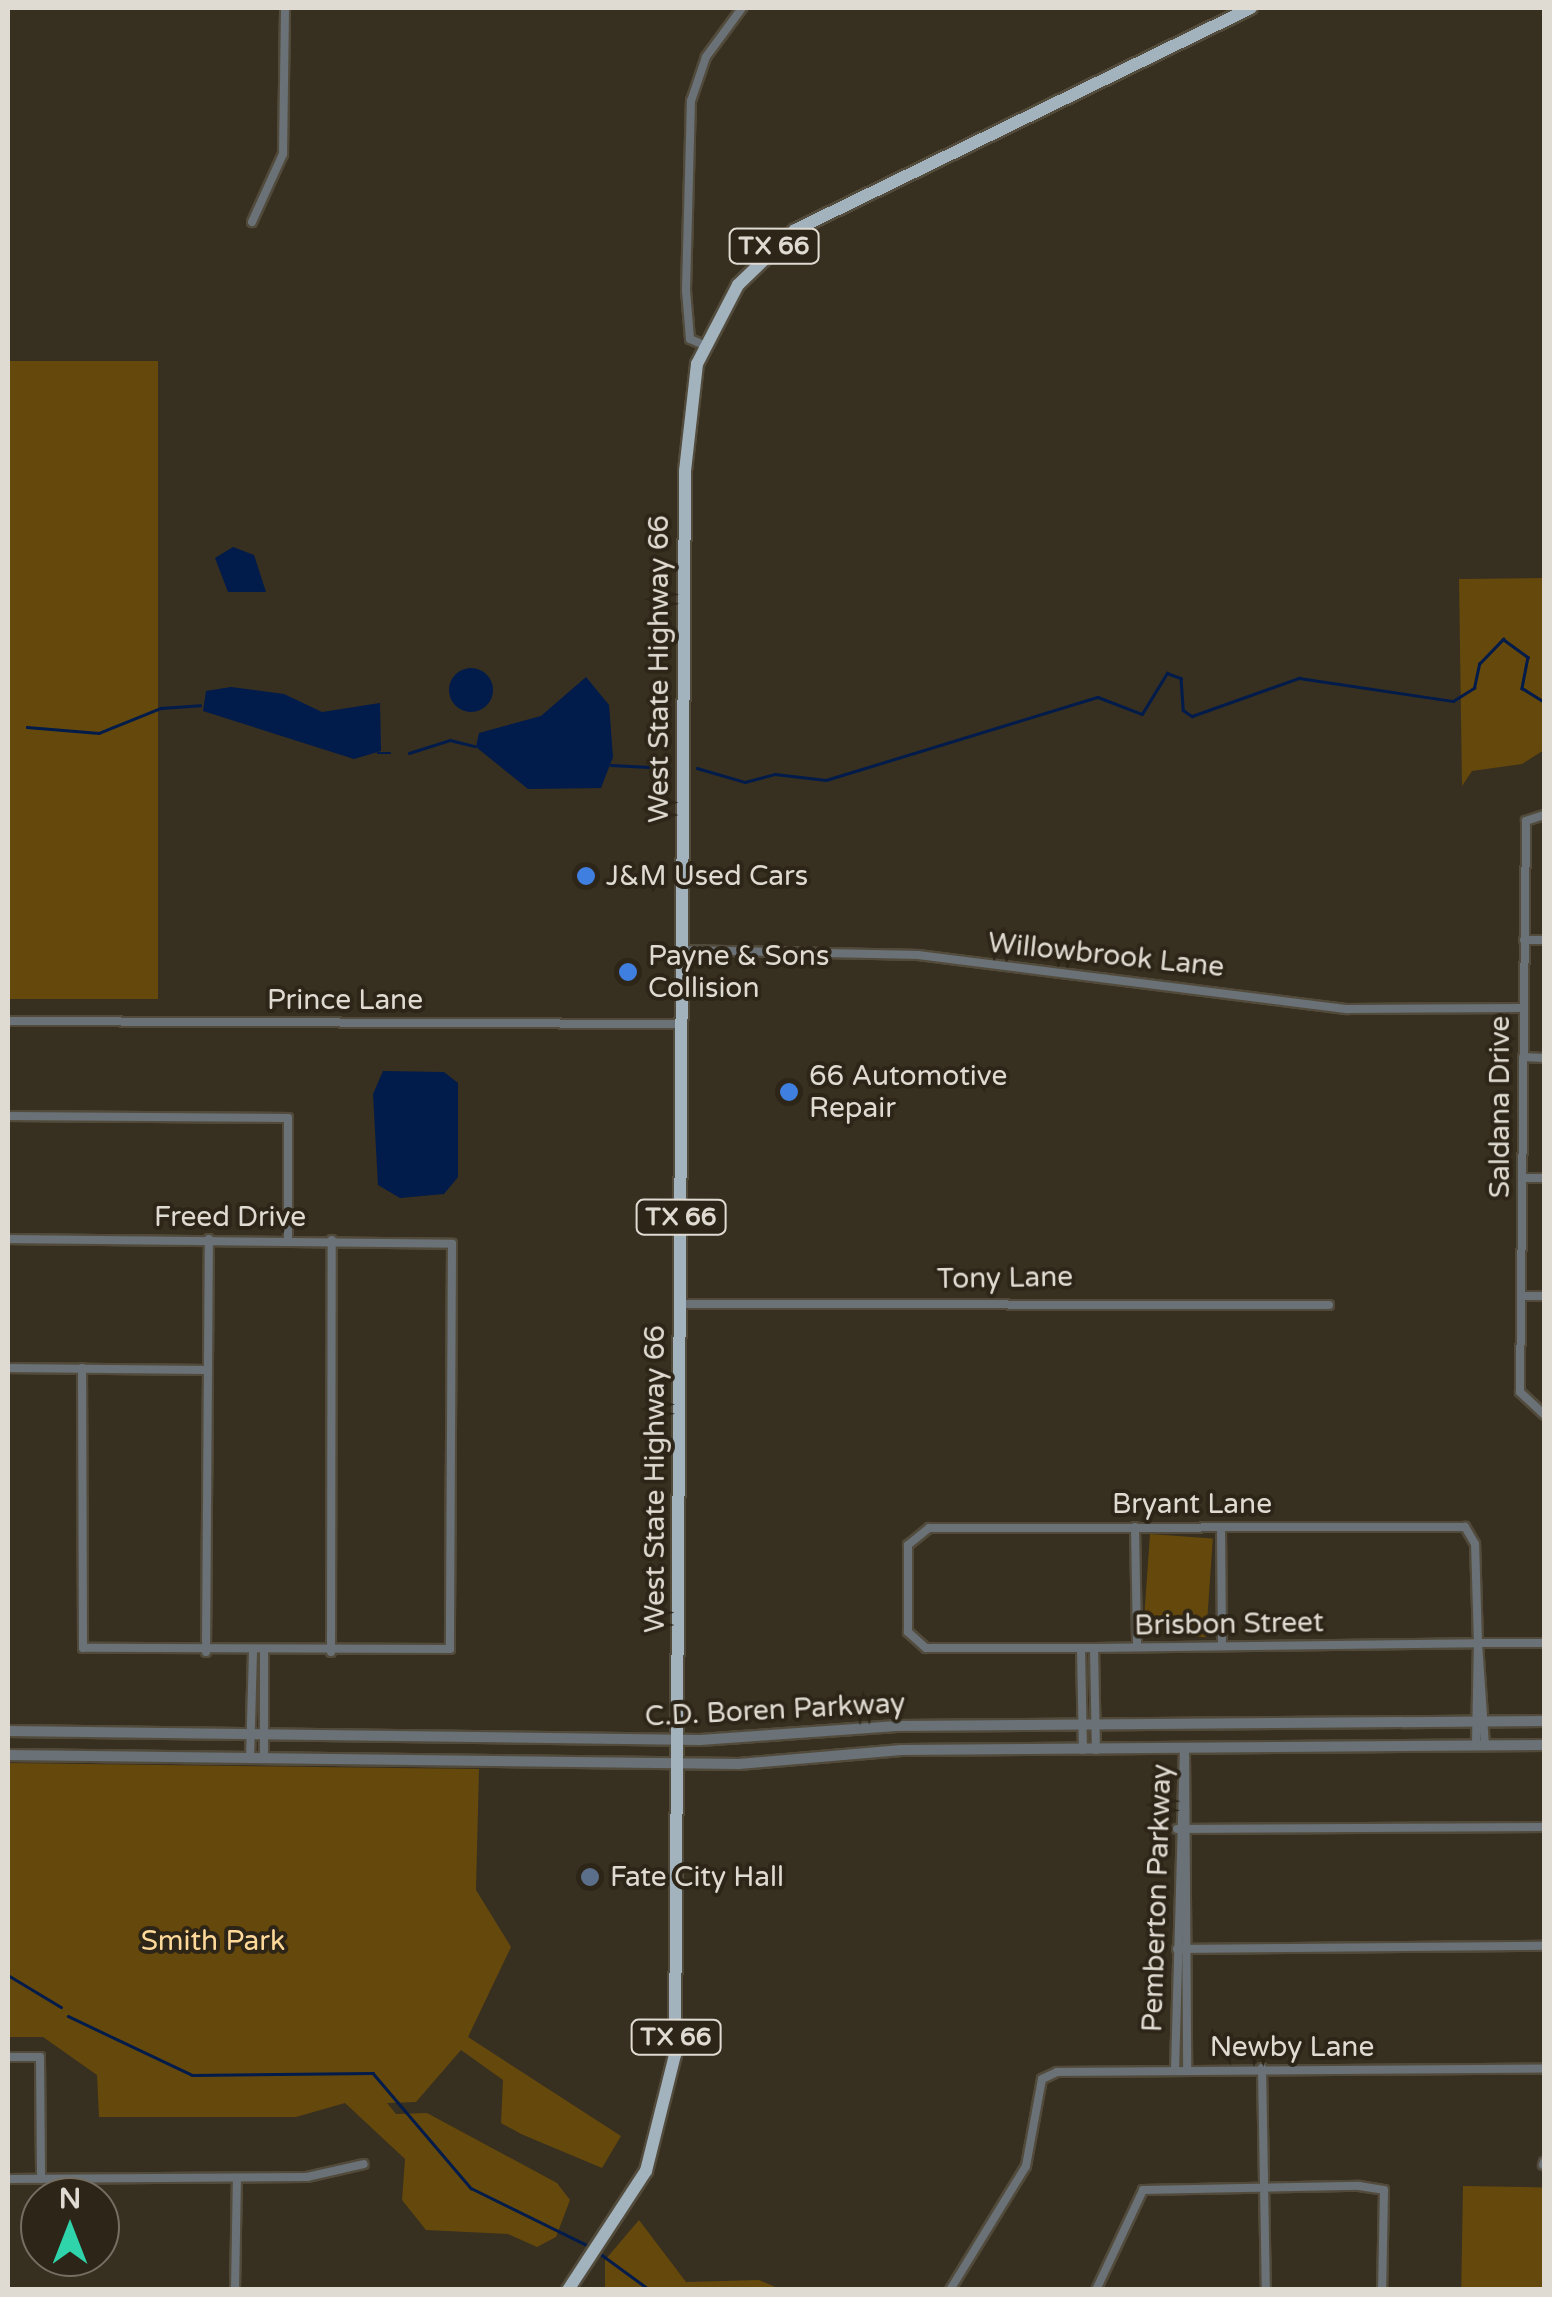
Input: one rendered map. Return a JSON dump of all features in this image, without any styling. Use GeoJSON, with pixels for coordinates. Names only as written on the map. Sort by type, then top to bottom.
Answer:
{"type":"FeatureCollection","features":[{"type":"Feature","properties":{"kind":"main road","name":"West State Highway 66"},"geometry":{"type":"LineString","coordinates":[[678,1740],[686,444],[704,345],[749,270],[811,220],[1251,8]]}},
{"type":"Feature","properties":{"kind":"main road","name":"TX 66"},"geometry":{"type":"LineString","coordinates":[[568,2290],[640,2185],[674,2072],[678,1740]]}},
{"type":"Feature","properties":{"kind":"street"},"geometry":{"type":"LineString","coordinates":[[252,222],[282,154],[285,8]]}},
{"type":"Feature","properties":{"kind":"street"},"geometry":{"type":"LineString","coordinates":[[704,345],[690,339],[686,290],[689,116],[701,67],[742,8]]}},
{"type":"Feature","properties":{"kind":"street","name":"Saldana Drive"},"geometry":{"type":"LineString","coordinates":[[1544,815],[1526,821],[1520,1392],[1544,1414]]}},
{"type":"Feature","properties":{"kind":"street"},"geometry":{"type":"LineString","coordinates":[[1524,940],[1544,940]]}},
{"type":"Feature","properties":{"kind":"street","name":"Willowbrook Lane"},"geometry":{"type":"LineString","coordinates":[[682,950],[918,956],[1348,1010],[1523,1008]]}},
{"type":"Feature","properties":{"kind":"street","name":"Prince Lane"},"geometry":{"type":"LineString","coordinates":[[8,1021],[682,1024]]}},
{"type":"Feature","properties":{"kind":"street"},"geometry":{"type":"LineString","coordinates":[[1523,1057],[1544,1058]]}},
{"type":"Feature","properties":{"kind":"street"},"geometry":{"type":"LineString","coordinates":[[8,1116],[288,1118],[288,1240]]}},
{"type":"Feature","properties":{"kind":"street"},"geometry":{"type":"LineString","coordinates":[[1523,1178],[1544,1178]]}},
{"type":"Feature","properties":{"kind":"street","name":"Freed Drive"},"geometry":{"type":"LineString","coordinates":[[8,1238],[452,1244],[450,1649],[331,1652]]}},
{"type":"Feature","properties":{"kind":"street"},"geometry":{"type":"LineString","coordinates":[[206,1652],[209,1239]]}},
{"type":"Feature","properties":{"kind":"street"},"geometry":{"type":"LineString","coordinates":[[82,1368],[83,1648],[331,1652],[332,1240]]}},
{"type":"Feature","properties":{"kind":"street"},"geometry":{"type":"LineString","coordinates":[[1522,1296],[1544,1296]]}},
{"type":"Feature","properties":{"kind":"street","name":"Tony Lane"},"geometry":{"type":"LineString","coordinates":[[680,1304],[1329,1305]]}},
{"type":"Feature","properties":{"kind":"street"},"geometry":{"type":"LineString","coordinates":[[8,1368],[206,1370]]}},
{"type":"Feature","properties":{"kind":"street"},"geometry":{"type":"LineString","coordinates":[[1136,1527],[1137,1648]]}},
{"type":"Feature","properties":{"kind":"street","name":"Bryant Lane"},"geometry":{"type":"LineString","coordinates":[[914,1644],[914,1534],[1136,1527],[1469,1530],[1478,1642]]}},
{"type":"Feature","properties":{"kind":"street"},"geometry":{"type":"LineString","coordinates":[[1221,1527],[1222,1646]]}},
{"type":"Feature","properties":{"kind":"street"},"geometry":{"type":"LineString","coordinates":[[1478,1642],[1480,1745]]}},
{"type":"Feature","properties":{"kind":"street","name":"Brisbon Street"},"geometry":{"type":"LineString","coordinates":[[914,1644],[1137,1648],[1544,1642]]}},
{"type":"Feature","properties":{"kind":"street"},"geometry":{"type":"LineString","coordinates":[[1081,1648],[1083,1750]]}},
{"type":"Feature","properties":{"kind":"street"},"geometry":{"type":"LineString","coordinates":[[1094,1648],[1096,1750]]}},
{"type":"Feature","properties":{"kind":"street"},"geometry":{"type":"LineString","coordinates":[[250,1759],[253,1652]]}},
{"type":"Feature","properties":{"kind":"street"},"geometry":{"type":"LineString","coordinates":[[264,1652],[264,1759]]}},
{"type":"Feature","properties":{"kind":"street","name":"C.D. Boren Parkway"},"geometry":{"type":"LineString","coordinates":[[8,1731],[678,1740],[1083,1724],[1544,1721]]}},
{"type":"Feature","properties":{"kind":"street"},"geometry":{"type":"LineString","coordinates":[[1184,1723],[1184,1749]]}},
{"type":"Feature","properties":{"kind":"street"},"geometry":{"type":"LineString","coordinates":[[522,1763],[523,1738]]}},
{"type":"Feature","properties":{"kind":"street","name":"C.D. Boren Parkway"},"geometry":{"type":"LineString","coordinates":[[8,1756],[678,1764],[1083,1750],[1544,1745]]}},
{"type":"Feature","properties":{"kind":"street","name":"Pemberton Parkway"},"geometry":{"type":"LineString","coordinates":[[1175,2070],[1176,1829],[1184,1749]]}},
{"type":"Feature","properties":{"kind":"street","name":"Pemberton Parkway"},"geometry":{"type":"LineString","coordinates":[[1184,1749],[1190,1829],[1187,2070]]}},
{"type":"Feature","properties":{"kind":"street"},"geometry":{"type":"LineString","coordinates":[[1176,1829],[1544,1827]]}},
{"type":"Feature","properties":{"kind":"street"},"geometry":{"type":"LineString","coordinates":[[1176,1949],[1544,1946]]}},
{"type":"Feature","properties":{"kind":"street"},"geometry":{"type":"LineString","coordinates":[[8,2057],[40,2057],[41,2177]]}},
{"type":"Feature","properties":{"kind":"street"},"geometry":{"type":"LineString","coordinates":[[1262,2068],[1266,2290]]}},
{"type":"Feature","properties":{"kind":"street","name":"Newby Lane"},"geometry":{"type":"LineString","coordinates":[[950,2290],[1026,2166],[1042,2079],[1262,2068],[1544,2069]]}},
{"type":"Feature","properties":{"kind":"street"},"geometry":{"type":"LineString","coordinates":[[120,2179],[238,2178],[364,2164]]}},
{"type":"Feature","properties":{"kind":"street"},"geometry":{"type":"LineString","coordinates":[[236,2290],[238,2178]]}},
{"type":"Feature","properties":{"kind":"street"},"geometry":{"type":"LineString","coordinates":[[1096,2290],[1142,2190],[1265,2189],[1384,2190],[1382,2290]]}},
{"type":"Feature","properties":{"kind":"green space"},"geometry":{"type":"Polygon","coordinates":[[[8,361],[158,361],[158,999],[8,999],[8,361]]]}},
{"type":"Feature","properties":{"kind":"green space"},"geometry":{"type":"Polygon","coordinates":[[[1544,578],[1544,750],[1522,764],[1472,771],[1462,786],[1459,579],[1544,578]]]}},
{"type":"Feature","properties":{"kind":"green space"},"geometry":{"type":"Polygon","coordinates":[[[1150,1534],[1213,1538],[1206,1637],[1143,1633],[1150,1534]]]}},
{"type":"Feature","properties":{"kind":"green space","name":"Smith Park"},"geometry":{"type":"Polygon","coordinates":[[[8,1763],[479,1769],[476,1890],[511,1947],[468,2037],[621,2136],[602,2168],[521,2134],[501,2123],[503,2080],[461,2050],[416,2102],[387,2103],[396,2114],[427,2113],[557,2183],[570,2200],[556,2237],[537,2247],[508,2234],[426,2230],[402,2200],[405,2159],[345,2103],[296,2117],[99,2117],[97,2075],[43,2037],[8,2037],[8,1763]]]}},
{"type":"Feature","properties":{"kind":"green space"},"geometry":{"type":"Polygon","coordinates":[[[1463,2186],[1544,2187],[1542,2290],[1461,2289],[1463,2186]]]}},
{"type":"Feature","properties":{"kind":"green space"},"geometry":{"type":"Polygon","coordinates":[[[639,2220],[686,2282],[759,2280],[780,2289],[605,2289],[605,2260],[639,2220]]]}},
{"type":"Feature","properties":{"kind":"water"},"geometry":{"type":"Polygon","coordinates":[[[233,547],[254,555],[266,592],[228,592],[215,558],[233,547]]]}},
{"type":"Feature","properties":{"kind":"water"},"geometry":{"type":"Polygon","coordinates":[[[471,668],[487,674],[493,690],[487,706],[471,712],[455,706],[449,690],[455,674],[471,668]]]}},
{"type":"Feature","properties":{"kind":"water"},"geometry":{"type":"Polygon","coordinates":[[[586,677],[609,705],[613,757],[601,788],[528,789],[476,747],[479,733],[541,716],[586,677]]]}},
{"type":"Feature","properties":{"kind":"water"},"geometry":{"type":"Polygon","coordinates":[[[231,687],[284,694],[322,712],[380,703],[381,751],[354,759],[203,711],[206,691],[231,687]]]}},
{"type":"Feature","properties":{"kind":"water"},"geometry":{"type":"Polygon","coordinates":[[[383,1071],[444,1072],[458,1083],[458,1177],[444,1194],[400,1198],[378,1185],[373,1094],[383,1071]]]}},
{"type":"Feature","properties":{"kind":"waterway"},"geometry":{"type":"LineString","coordinates":[[697,768],[745,782],[775,774],[826,780],[1098,697],[1142,714],[1167,673],[1181,678],[1183,710],[1192,716],[1299,678],[1453,701],[1474,688],[1479,664],[1503,639],[1528,657],[1522,688],[1544,702]]}},
{"type":"Feature","properties":{"kind":"waterway"},"geometry":{"type":"LineString","coordinates":[[27,727],[99,733],[161,708],[200,705]]}},
{"type":"Feature","properties":{"kind":"waterway"},"geometry":{"type":"LineString","coordinates":[[409,753],[450,740],[474,746]]}},
{"type":"Feature","properties":{"kind":"waterway"},"geometry":{"type":"LineString","coordinates":[[378,753],[390,753]]}},
{"type":"Feature","properties":{"kind":"waterway"},"geometry":{"type":"LineString","coordinates":[[611,765],[669,768]]}},
{"type":"Feature","properties":{"kind":"waterway"},"geometry":{"type":"LineString","coordinates":[[8,1975],[61,2007]]}},
{"type":"Feature","properties":{"kind":"waterway"},"geometry":{"type":"LineString","coordinates":[[68,2016],[192,2075],[373,2073],[471,2188],[591,2247]]}},
{"type":"Feature","properties":{"kind":"waterway"},"geometry":{"type":"LineString","coordinates":[[598,2252],[650,2290]]}},
{"type":"Feature","properties":{"kind":"place","name":"J&M Used Cars"},"geometry":{"type":"Point","coordinates":[586,876]}},
{"type":"Feature","properties":{"kind":"place","name":"Payne & Sons Collision"},"geometry":{"type":"Point","coordinates":[628,972]}},
{"type":"Feature","properties":{"kind":"place","name":"66 Automotive Repair"},"geometry":{"type":"Point","coordinates":[789,1092]}},
{"type":"Feature","properties":{"kind":"place","name":"Fate City Hall"},"geometry":{"type":"Point","coordinates":[590,1877]}}]}
